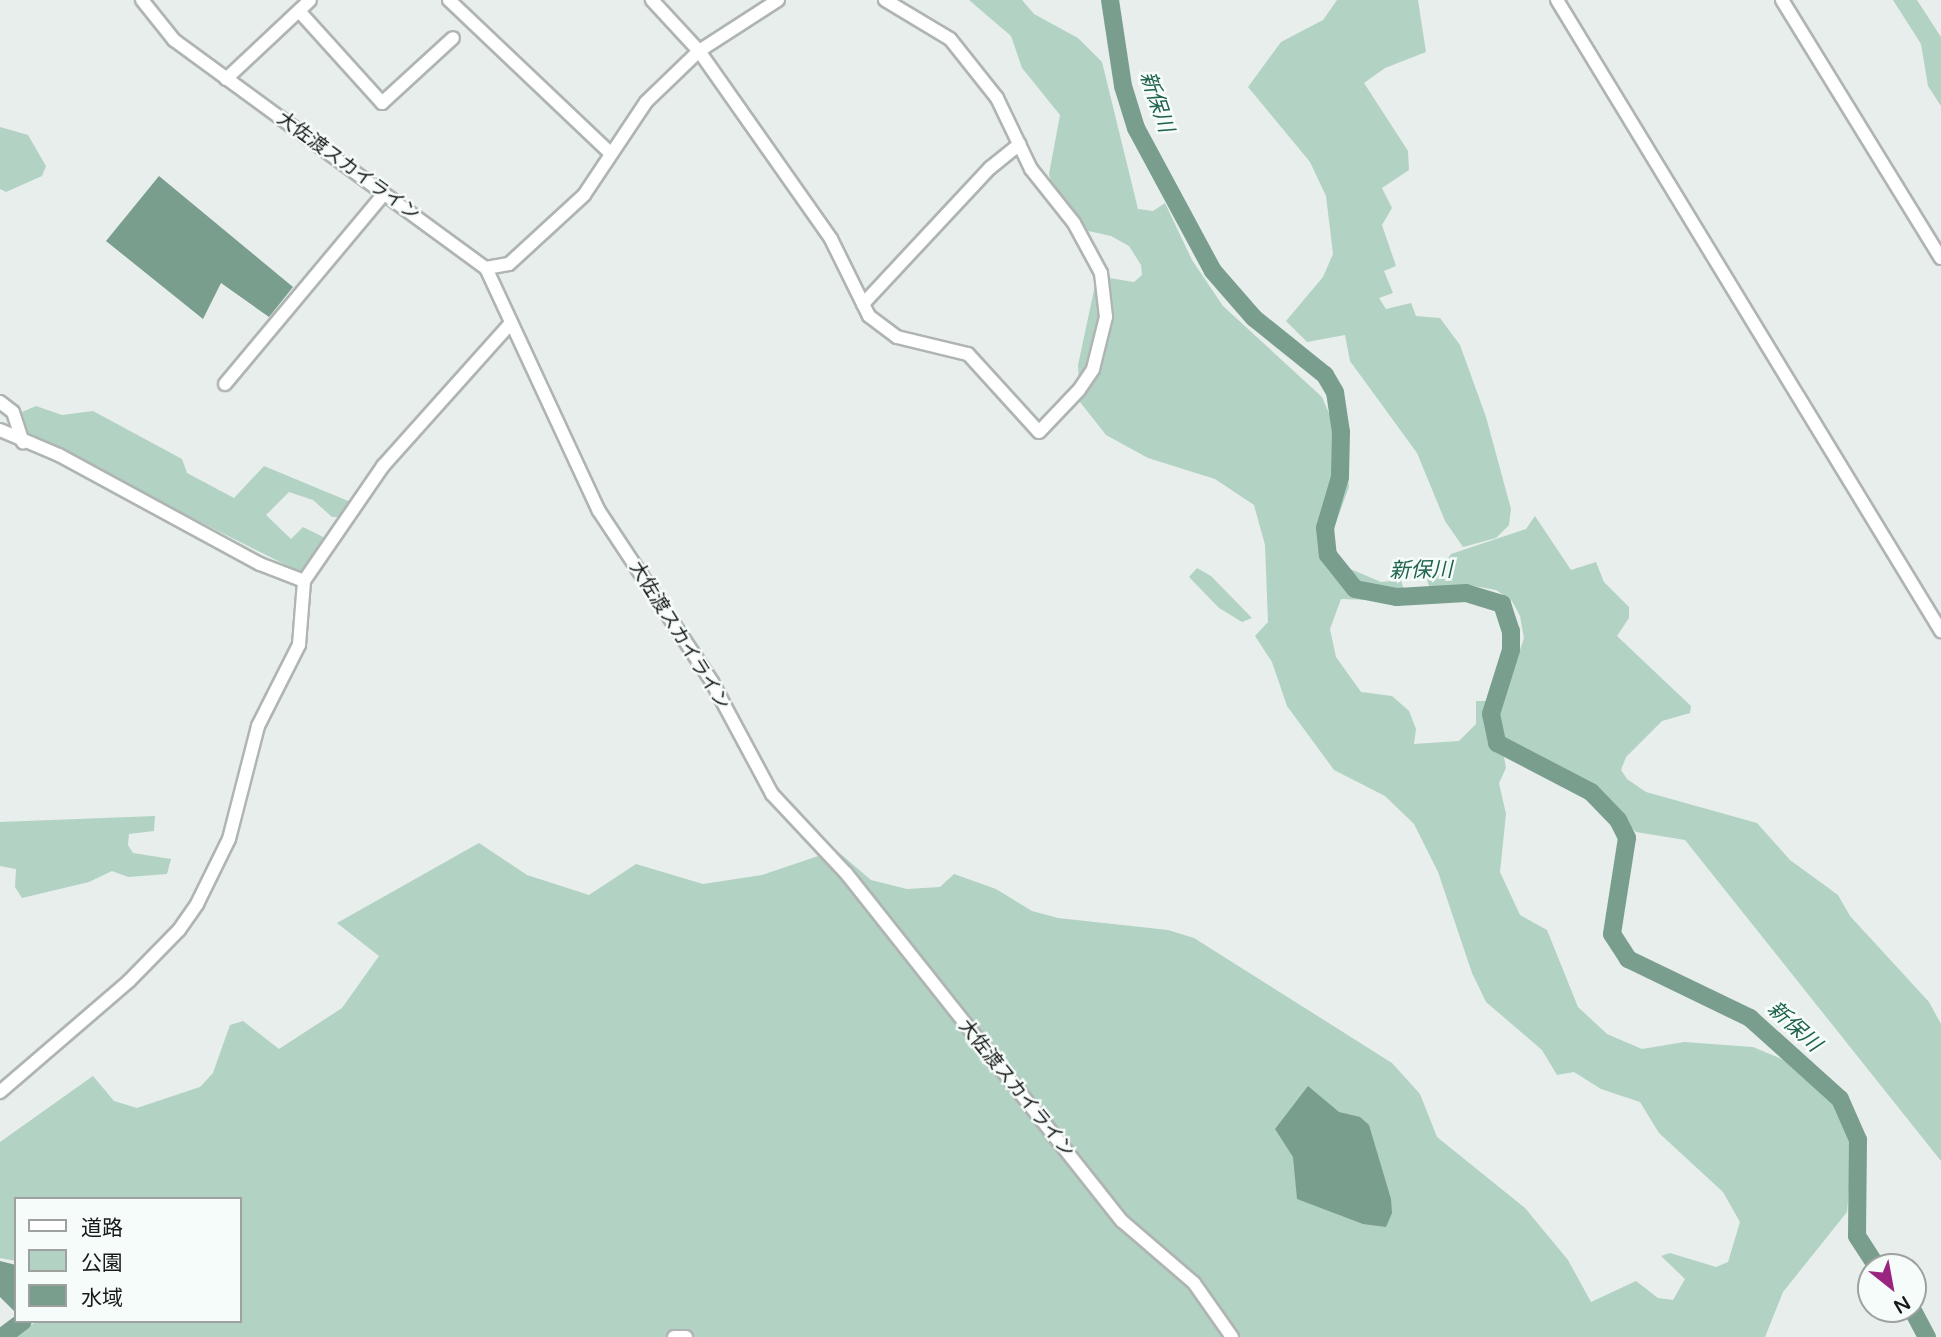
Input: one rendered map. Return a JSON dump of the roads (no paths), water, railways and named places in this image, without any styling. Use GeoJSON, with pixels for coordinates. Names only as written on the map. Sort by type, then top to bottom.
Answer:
{"type":"FeatureCollection","features":[{"type":"Feature","properties":{"kind":"street","name":"大佐渡スカイライン"},"geometry":{"type":"LineString","coordinates":[[142,0],[159,27],[382,196],[486,268],[599,511],[712,682],[772,794],[846,873],[1122,1221],[1194,1283],[1232,1337]]}},
{"type":"Feature","properties":{"kind":"street"},"geometry":{"type":"LineString","coordinates":[[226,79],[310,0]]}},
{"type":"Feature","properties":{"kind":"street"},"geometry":{"type":"LineString","coordinates":[[449,0],[610,153]]}},
{"type":"Feature","properties":{"kind":"street"},"geometry":{"type":"LineString","coordinates":[[652,0],[699,51],[831,239],[869,316],[897,338],[968,354],[1039,432],[1079,390],[1093,369],[1106,317],[1105,291],[1091,250],[1031,169],[997,98],[950,39],[885,0]]}},
{"type":"Feature","properties":{"kind":"street"},"geometry":{"type":"LineString","coordinates":[[486,268],[509,264],[584,195],[646,102],[699,51],[778,0]]}},
{"type":"Feature","properties":{"kind":"street"},"geometry":{"type":"LineString","coordinates":[[1557,0],[1941,631]]}},
{"type":"Feature","properties":{"kind":"street"},"geometry":{"type":"LineString","coordinates":[[1782,0],[1941,258]]}},
{"type":"Feature","properties":{"kind":"street"},"geometry":{"type":"LineString","coordinates":[[299,11],[382,103],[453,38]]}},
{"type":"Feature","properties":{"kind":"street"},"geometry":{"type":"LineString","coordinates":[[863,304],[990,168],[1020,144]]}},
{"type":"Feature","properties":{"kind":"street"},"geometry":{"type":"LineString","coordinates":[[225,384],[382,196]]}},
{"type":"Feature","properties":{"kind":"street"},"geometry":{"type":"LineString","coordinates":[[0,1092],[129,981],[179,930],[197,904],[229,839],[258,726],[299,645],[304,581],[383,466],[510,323]]}},
{"type":"Feature","properties":{"kind":"street"},"geometry":{"type":"LineString","coordinates":[[0,401],[13,412],[23,442]]}},
{"type":"Feature","properties":{"kind":"street"},"geometry":{"type":"LineString","coordinates":[[0,430],[59,455],[260,564],[304,581]]}},
{"type":"Feature","properties":{"kind":"street"},"geometry":{"type":"LineString","coordinates":[[674,1337],[686,1337]]}},
{"type":"Feature","properties":{"kind":"water"},"geometry":{"type":"Polygon","coordinates":[[[159,176],[293,287],[269,317],[221,283],[203,319],[106,241],[159,176]]]}},
{"type":"Feature","properties":{"kind":"water"},"geometry":{"type":"Polygon","coordinates":[[[1308,1086],[1339,1112],[1360,1117],[1369,1125],[1391,1199],[1392,1213],[1386,1227],[1363,1224],[1297,1199],[1293,1157],[1275,1129],[1308,1086]]]}},
{"type":"Feature","properties":{"kind":"water"},"geometry":{"type":"Polygon","coordinates":[[[0,1261],[14,1264],[14,1311],[0,1297],[0,1261]]]}},
{"type":"Feature","properties":{"kind":"waterway","name":"新保川"},"geometry":{"type":"LineString","coordinates":[[1110,0],[1123,86],[1136,128],[1213,271],[1254,318],[1325,375],[1335,392],[1341,432],[1340,477],[1325,528],[1328,555],[1355,589],[1397,597],[1466,593],[1502,604],[1511,631],[1511,650],[1491,714],[1497,743],[1591,792],[1618,820],[1627,838],[1612,934],[1628,959],[1750,1018],[1840,1099],[1858,1140],[1857,1236],[1868,1253]]}},
{"type":"Feature","properties":{"kind":"waterway"},"geometry":{"type":"LineString","coordinates":[[2,1337],[20,1323]]}},
{"type":"Feature","properties":{"kind":"waterway","name":"新保川"},"geometry":{"type":"LineString","coordinates":[[1920,1323],[1927,1337]]}}]}
